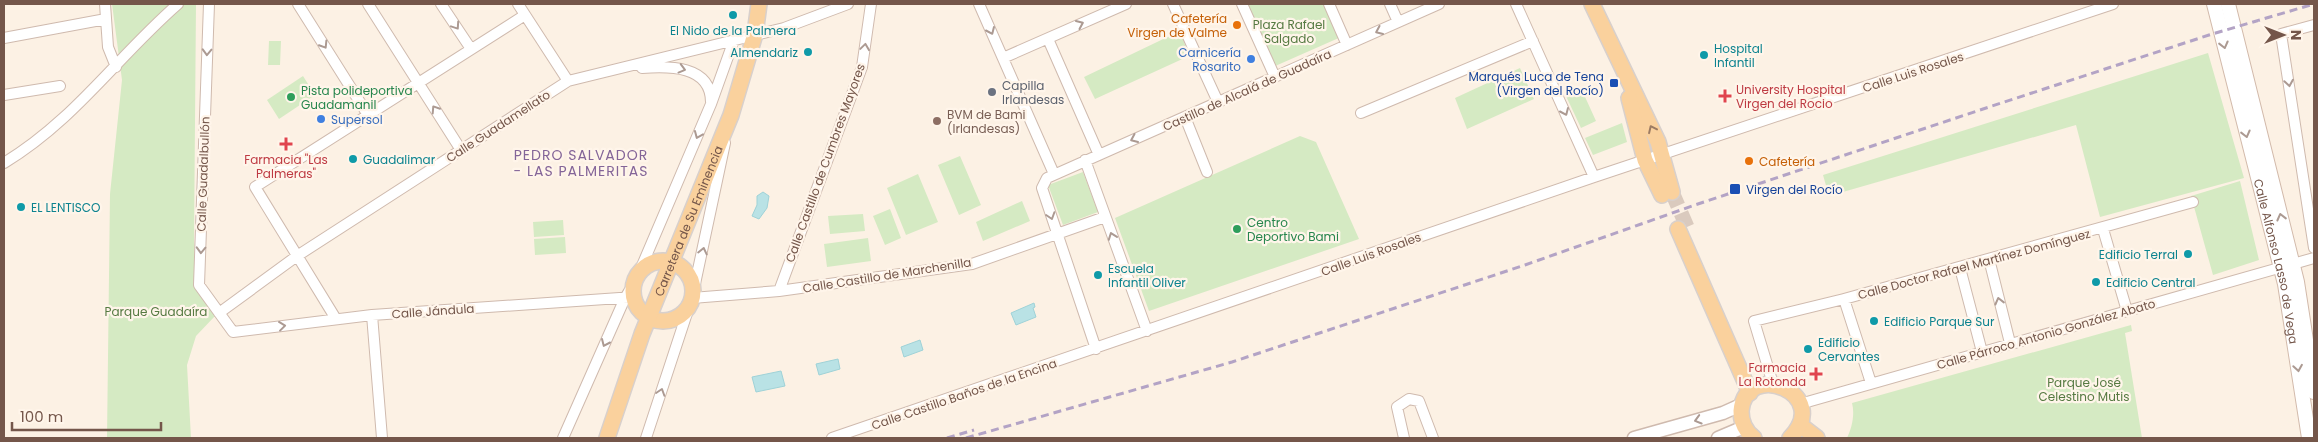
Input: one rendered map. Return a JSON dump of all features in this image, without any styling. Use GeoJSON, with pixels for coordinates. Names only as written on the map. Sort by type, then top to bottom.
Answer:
{"type":"FeatureCollection","features":[{"type":"Feature","properties":{"kind":"main road","name":"Carretera de Su Eminencia"},"geometry":{"type":"LineString","coordinates":[[607,437],[649,317],[731,115],[755,34],[759,4]]}},
{"type":"Feature","properties":{"kind":"main road"},"geometry":{"type":"LineString","coordinates":[[1592,4],[1615,54],[1633,109],[1654,157],[1667,194]]}},
{"type":"Feature","properties":{"kind":"main road"},"geometry":{"type":"LineString","coordinates":[[2214,4],[2241,85]]}},
{"type":"Feature","properties":{"kind":"main road"},"geometry":{"type":"LineString","coordinates":[[2228,4],[2241,85]]}},
{"type":"Feature","properties":{"kind":"main road","name":"Calle Alfonso Lasso de Vega"},"geometry":{"type":"LineString","coordinates":[[2241,85],[2287,266],[2314,392]]}},
{"type":"Feature","properties":{"kind":"main road"},"geometry":{"type":"LineString","coordinates":[[1682,228],[1751,394]]}},
{"type":"Feature","properties":{"kind":"main road"},"geometry":{"type":"LineString","coordinates":[[671,262],[689,276],[693,287],[692,298],[687,309],[672,320],[661,321],[649,317],[630,298],[637,278],[652,264],[671,262]]}},
{"type":"Feature","properties":{"kind":"main road","name":"Calle Alfonso Lasso de Vega"},"geometry":{"type":"LineString","coordinates":[[2287,266],[2309,438]]}},
{"type":"Feature","properties":{"kind":"main road"},"geometry":{"type":"LineString","coordinates":[[1749,432],[1741,411],[1751,394],[1773,384],[1790,390],[1800,404],[1802,418],[1800,426],[1790,438]]}},
{"type":"Feature","properties":{"kind":"main road"},"geometry":{"type":"LineString","coordinates":[[1800,426],[1817,438]]}},
{"type":"Feature","properties":{"kind":"street"},"geometry":{"type":"LineString","coordinates":[[105,4],[108,47],[116,67]]}},
{"type":"Feature","properties":{"kind":"street"},"geometry":{"type":"LineString","coordinates":[[4,163],[65,118],[116,67],[157,22],[178,4]]}},
{"type":"Feature","properties":{"kind":"street","name":"Calle Guadalbullón"},"geometry":{"type":"LineString","coordinates":[[209,4],[199,285],[233,332]]}},
{"type":"Feature","properties":{"kind":"street"},"geometry":{"type":"LineString","coordinates":[[298,4],[368,115]]}},
{"type":"Feature","properties":{"kind":"street"},"geometry":{"type":"LineString","coordinates":[[368,4],[461,150]]}},
{"type":"Feature","properties":{"kind":"street"},"geometry":{"type":"LineString","coordinates":[[441,4],[471,49]]}},
{"type":"Feature","properties":{"kind":"street"},"geometry":{"type":"LineString","coordinates":[[518,4],[568,81]]}},
{"type":"Feature","properties":{"kind":"street","name":"Calle Guadamellato"},"geometry":{"type":"LineString","coordinates":[[220,313],[297,256],[568,81],[784,28],[848,4]]}},
{"type":"Feature","properties":{"kind":"street","name":"Calle Castillo de Cumbres Mayores"},"geometry":{"type":"LineString","coordinates":[[779,291],[862,67],[871,4]]}},
{"type":"Feature","properties":{"kind":"street"},"geometry":{"type":"LineString","coordinates":[[979,4],[1054,174],[1047,178],[1042,188],[1096,349]]}},
{"type":"Feature","properties":{"kind":"street"},"geometry":{"type":"LineString","coordinates":[[1003,58],[1126,4]]}},
{"type":"Feature","properties":{"kind":"street"},"geometry":{"type":"LineString","coordinates":[[1173,4],[1218,102]]}},
{"type":"Feature","properties":{"kind":"street"},"geometry":{"type":"LineString","coordinates":[[1242,4],[1275,77]]}},
{"type":"Feature","properties":{"kind":"street"},"geometry":{"type":"LineString","coordinates":[[1329,4],[1347,45]]}},
{"type":"Feature","properties":{"kind":"street"},"geometry":{"type":"LineString","coordinates":[[1390,4],[1398,22]]}},
{"type":"Feature","properties":{"kind":"street","name":"Castillo de Alcalá de Guadaíra"},"geometry":{"type":"LineString","coordinates":[[1054,174],[1439,4]]}},
{"type":"Feature","properties":{"kind":"street"},"geometry":{"type":"LineString","coordinates":[[1516,4],[1594,177]]}},
{"type":"Feature","properties":{"kind":"street","name":"Calle Luis Rosales"},"geometry":{"type":"LineString","coordinates":[[1096,349],[1594,177],[2113,4]]}},
{"type":"Feature","properties":{"kind":"street"},"geometry":{"type":"LineString","coordinates":[[336,319],[255,188],[525,14]]}},
{"type":"Feature","properties":{"kind":"street"},"geometry":{"type":"LineString","coordinates":[[4,38],[106,19]]}},
{"type":"Feature","properties":{"kind":"street"},"geometry":{"type":"LineString","coordinates":[[2314,24],[2282,34],[2314,248]]}},
{"type":"Feature","properties":{"kind":"street"},"geometry":{"type":"LineString","coordinates":[[1048,39],[1099,155]]}},
{"type":"Feature","properties":{"kind":"street"},"geometry":{"type":"LineString","coordinates":[[637,278],[712,104],[734,40]]}},
{"type":"Feature","properties":{"kind":"street"},"geometry":{"type":"LineString","coordinates":[[1361,113],[1533,40]]}},
{"type":"Feature","properties":{"kind":"street"},"geometry":{"type":"LineString","coordinates":[[616,69],[667,66],[688,70],[703,80],[712,97],[712,104]]}},
{"type":"Feature","properties":{"kind":"street"},"geometry":{"type":"LineString","coordinates":[[4,95],[60,86]]}},
{"type":"Feature","properties":{"kind":"street"},"geometry":{"type":"LineString","coordinates":[[646,438],[692,298],[731,115]]}},
{"type":"Feature","properties":{"kind":"street"},"geometry":{"type":"LineString","coordinates":[[1185,117],[1207,172]]}},
{"type":"Feature","properties":{"kind":"street"},"geometry":{"type":"LineString","coordinates":[[1085,160],[1147,332]]}},
{"type":"Feature","properties":{"kind":"street","name":"Calle Doctor Rafael Martínez Domínguez"},"geometry":{"type":"LineString","coordinates":[[1773,384],[1754,321],[1960,268],[2193,202]]}},
{"type":"Feature","properties":{"kind":"street","name":"Calle Castillo de Marchenilla"},"geometry":{"type":"LineString","coordinates":[[692,298],[779,291],[972,264],[1105,217]]}},
{"type":"Feature","properties":{"kind":"street"},"geometry":{"type":"LineString","coordinates":[[2103,229],[2127,311]]}},
{"type":"Feature","properties":{"kind":"street","name":"Calle Párroco Antonio González Abato"},"geometry":{"type":"LineString","coordinates":[[1800,404],[2314,258]]}},
{"type":"Feature","properties":{"kind":"street"},"geometry":{"type":"LineString","coordinates":[[1989,259],[2010,344]]}},
{"type":"Feature","properties":{"kind":"street"},"geometry":{"type":"LineString","coordinates":[[1960,268],[1982,352]]}},
{"type":"Feature","properties":{"kind":"street"},"geometry":{"type":"LineString","coordinates":[[563,438],[630,298]]}},
{"type":"Feature","properties":{"kind":"street","name":"Calle Jándula"},"geometry":{"type":"LineString","coordinates":[[233,332],[372,315],[630,298]]}},
{"type":"Feature","properties":{"kind":"street"},"geometry":{"type":"LineString","coordinates":[[1844,299],[1871,383]]}},
{"type":"Feature","properties":{"kind":"street"},"geometry":{"type":"LineString","coordinates":[[372,315],[382,438]]}},
{"type":"Feature","properties":{"kind":"street","name":"Calle Castillo Baños de la Encina"},"geometry":{"type":"LineString","coordinates":[[832,438],[1096,349]]}},
{"type":"Feature","properties":{"kind":"street"},"geometry":{"type":"LineString","coordinates":[[1634,438],[1723,413],[1751,394]]}},
{"type":"Feature","properties":{"kind":"street"},"geometry":{"type":"LineString","coordinates":[[1404,438],[1396,407],[1409,399],[1419,401],[1433,438]]}},
{"type":"Feature","properties":{"kind":"street"},"geometry":{"type":"LineString","coordinates":[[1718,438],[1749,432]]}},
{"type":"Feature","properties":{"kind":"green space","name":"Parque Guadaíra"},"geometry":{"type":"Polygon","coordinates":[[[112,4],[196,4],[194,240],[196,286],[215,316],[196,336],[187,365],[191,438],[107,438],[110,194],[122,80],[112,4]]]}},
{"type":"Feature","properties":{"kind":"green space","name":"Plaza Rafael Salgado"},"geometry":{"type":"Polygon","coordinates":[[[1245,4],[1327,4],[1341,37],[1273,67],[1245,4]]]}},
{"type":"Feature","properties":{"kind":"green space"},"geometry":{"type":"Polygon","coordinates":[[[1180,31],[1189,56],[1095,99],[1084,77],[1180,31]]]}},
{"type":"Feature","properties":{"kind":"green space"},"geometry":{"type":"Polygon","coordinates":[[[269,41],[281,41],[280,65],[268,65],[269,41]]]}},
{"type":"Feature","properties":{"kind":"green space"},"geometry":{"type":"Polygon","coordinates":[[[2208,53],[2244,178],[2100,217],[2076,125],[1829,196],[1823,175],[2208,53]]]}},
{"type":"Feature","properties":{"kind":"green space"},"geometry":{"type":"Polygon","coordinates":[[[1520,68],[1534,99],[1467,129],[1455,98],[1520,68]]]}},
{"type":"Feature","properties":{"kind":"green space","name":"Pista polideportiva Guadamanil"},"geometry":{"type":"Polygon","coordinates":[[[303,76],[315,95],[279,119],[267,100],[303,76]]]}},
{"type":"Feature","properties":{"kind":"green space"},"geometry":{"type":"Polygon","coordinates":[[[1581,88],[1596,121],[1581,128],[1566,96],[1581,88]]]}},
{"type":"Feature","properties":{"kind":"green space"},"geometry":{"type":"Polygon","coordinates":[[[1622,123],[1627,142],[1593,155],[1585,138],[1622,123]]]}},
{"type":"Feature","properties":{"kind":"green space","name":"Centro Deportivo Bami"},"geometry":{"type":"Polygon","coordinates":[[[1300,136],[1316,142],[1359,239],[1149,311],[1115,218],[1300,136]]]}},
{"type":"Feature","properties":{"kind":"green space"},"geometry":{"type":"Polygon","coordinates":[[[960,156],[981,205],[959,215],[938,165],[960,156]]]}},
{"type":"Feature","properties":{"kind":"green space"},"geometry":{"type":"Polygon","coordinates":[[[1083,172],[1098,212],[1063,225],[1048,185],[1083,172]]]}},
{"type":"Feature","properties":{"kind":"green space"},"geometry":{"type":"Polygon","coordinates":[[[918,174],[938,222],[906,235],[887,188],[918,174]]]}},
{"type":"Feature","properties":{"kind":"green space"},"geometry":{"type":"Polygon","coordinates":[[[2240,181],[2259,260],[2213,275],[2191,196],[2240,181]]]}},
{"type":"Feature","properties":{"kind":"green space"},"geometry":{"type":"Polygon","coordinates":[[[1022,201],[1030,221],[983,241],[976,222],[1022,201]]]}},
{"type":"Feature","properties":{"kind":"green space"},"geometry":{"type":"Polygon","coordinates":[[[890,209],[901,238],[885,245],[873,216],[890,209]]]}},
{"type":"Feature","properties":{"kind":"green space"},"geometry":{"type":"Polygon","coordinates":[[[863,214],[865,231],[830,234],[828,216],[863,214]]]}},
{"type":"Feature","properties":{"kind":"green space"},"geometry":{"type":"Polygon","coordinates":[[[563,220],[564,235],[534,237],[533,222],[563,220]]]}},
{"type":"Feature","properties":{"kind":"green space"},"geometry":{"type":"Polygon","coordinates":[[[565,237],[566,253],[535,255],[534,239],[565,237]]]}},
{"type":"Feature","properties":{"kind":"green space"},"geometry":{"type":"Polygon","coordinates":[[[868,238],[871,261],[827,267],[824,244],[868,238]]]}},
{"type":"Feature","properties":{"kind":"green space","name":"Parque José Celestino Mutis"},"geometry":{"type":"Polygon","coordinates":[[[2131,325],[2132,331],[2125,333],[2142,438],[1847,438],[1852,421],[1852,403],[2131,325]]]}},
{"type":"Feature","properties":{"kind":"water"},"geometry":{"type":"Polygon","coordinates":[[[763,192],[769,196],[767,208],[759,219],[752,216],[757,205],[757,196],[763,192]]]}},
{"type":"Feature","properties":{"kind":"water"},"geometry":{"type":"Polygon","coordinates":[[[1034,303],[1035,307],[1033,308],[1036,317],[1016,325],[1011,313],[1034,303]]]}},
{"type":"Feature","properties":{"kind":"water"},"geometry":{"type":"Polygon","coordinates":[[[920,340],[923,350],[904,357],[901,347],[920,340]]]}},
{"type":"Feature","properties":{"kind":"water"},"geometry":{"type":"Polygon","coordinates":[[[838,359],[840,369],[819,375],[816,364],[838,359]]]}},
{"type":"Feature","properties":{"kind":"water"},"geometry":{"type":"Polygon","coordinates":[[[781,371],[785,386],[756,392],[752,377],[781,371]]]}},
{"type":"Feature","properties":{"kind":"tunnel"},"geometry":{"type":"LineString","coordinates":[[1672,192],[1687,227]]}},
{"type":"Feature","properties":{"kind":"railway"},"geometry":{"type":"LineString","coordinates":[[966,438],[1232,362],[1525,265],[1695,205],[1983,109],[2209,35],[2314,4]]}},
{"type":"Feature","properties":{"kind":"railway"},"geometry":{"type":"LineString","coordinates":[[947,438],[974,430]]}},
{"type":"Feature","properties":{"kind":"place","name":"El Nido de la Palmera"},"geometry":{"type":"Point","coordinates":[733,15]}},
{"type":"Feature","properties":{"kind":"place","name":"Cafetería Virgen de Valme"},"geometry":{"type":"Point","coordinates":[1237,25]}},
{"type":"Feature","properties":{"kind":"place","name":"Almendariz"},"geometry":{"type":"Point","coordinates":[808,52]}},
{"type":"Feature","properties":{"kind":"place","name":"Hospital Infantil"},"geometry":{"type":"Point","coordinates":[1704,55]}},
{"type":"Feature","properties":{"kind":"place","name":"Carnicería Rosarito"},"geometry":{"type":"Point","coordinates":[1251,59]}},
{"type":"Feature","properties":{"kind":"place","name":"Marqués Luca de Tena (Virgen del Rocío)"},"geometry":{"type":"Point","coordinates":[1614,83]}},
{"type":"Feature","properties":{"kind":"place","name":"Capilla Irlandesas"},"geometry":{"type":"Point","coordinates":[992,92]}},
{"type":"Feature","properties":{"kind":"place","name":"University Hospital Virgen del Rocio"},"geometry":{"type":"Point","coordinates":[1725,96]}},
{"type":"Feature","properties":{"kind":"place","name":"Pista polideportiva Guadamanil"},"geometry":{"type":"Point","coordinates":[291,97]}},
{"type":"Feature","properties":{"kind":"place","name":"Supersol"},"geometry":{"type":"Point","coordinates":[321,119]}},
{"type":"Feature","properties":{"kind":"place","name":"BVM de Bami (Irlandesas)"},"geometry":{"type":"Point","coordinates":[937,121]}},
{"type":"Feature","properties":{"kind":"place","name":"Farmacia \"Las Palmeras\""},"geometry":{"type":"Point","coordinates":[286,144]}},
{"type":"Feature","properties":{"kind":"place","name":"Guadalimar"},"geometry":{"type":"Point","coordinates":[353,159]}},
{"type":"Feature","properties":{"kind":"place","name":"Cafetería"},"geometry":{"type":"Point","coordinates":[1749,161]}},
{"type":"Feature","properties":{"kind":"place","name":"Virgen del Rocío"},"geometry":{"type":"Point","coordinates":[1735,189]}},
{"type":"Feature","properties":{"kind":"place","name":"EL LENTISCO"},"geometry":{"type":"Point","coordinates":[21,207]}},
{"type":"Feature","properties":{"kind":"place","name":"Centro Deportivo Bami"},"geometry":{"type":"Point","coordinates":[1237,229]}},
{"type":"Feature","properties":{"kind":"place","name":"Edificio Terral"},"geometry":{"type":"Point","coordinates":[2188,254]}},
{"type":"Feature","properties":{"kind":"place","name":"Escuela Infantil Oliver"},"geometry":{"type":"Point","coordinates":[1098,275]}},
{"type":"Feature","properties":{"kind":"place","name":"Edificio Central"},"geometry":{"type":"Point","coordinates":[2096,282]}},
{"type":"Feature","properties":{"kind":"place","name":"Edificio Parque Sur"},"geometry":{"type":"Point","coordinates":[1874,321]}},
{"type":"Feature","properties":{"kind":"place","name":"Edificio Cervantes"},"geometry":{"type":"Point","coordinates":[1808,349]}},
{"type":"Feature","properties":{"kind":"place","name":"Farmacia La Rotonda"},"geometry":{"type":"Point","coordinates":[1816,374]}},
{"type":"Feature","properties":{"kind":"district","name":"PEDRO SALVADOR - LAS PALMERITAS"},"geometry":{"type":"Point","coordinates":[581,164]}}]}
